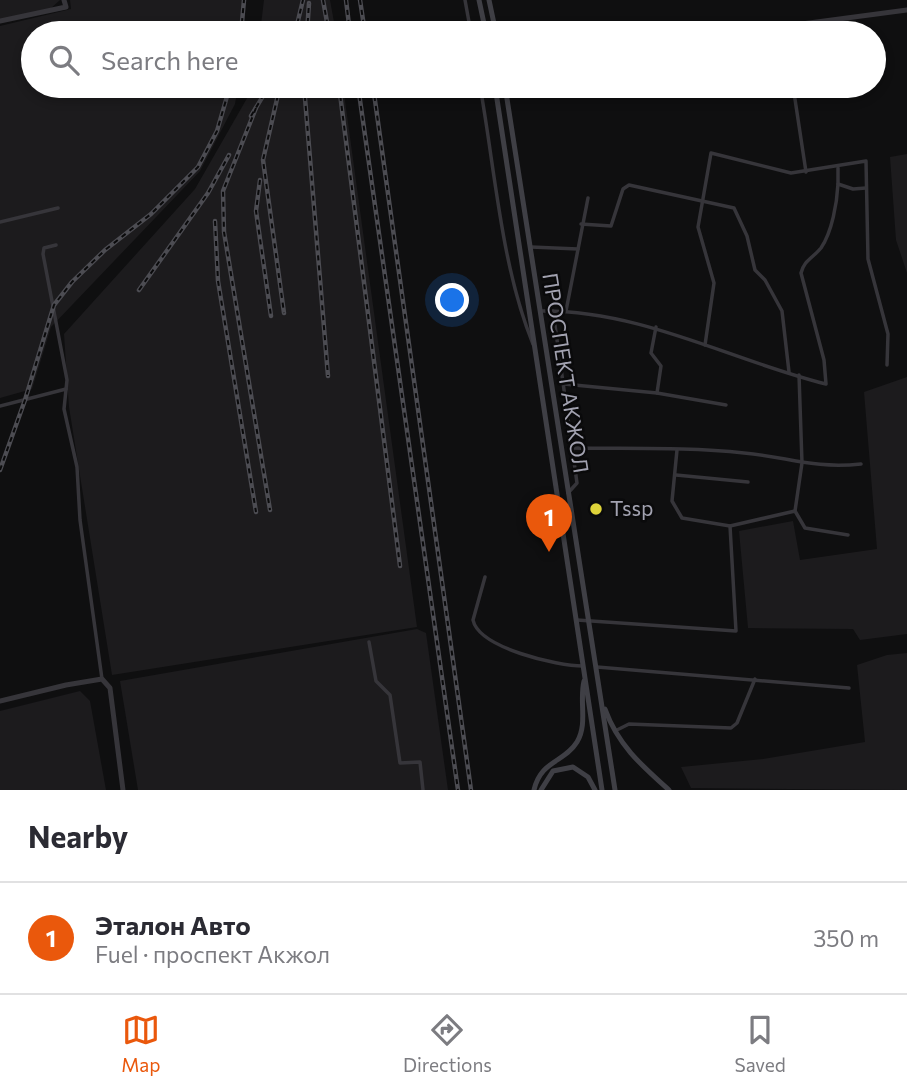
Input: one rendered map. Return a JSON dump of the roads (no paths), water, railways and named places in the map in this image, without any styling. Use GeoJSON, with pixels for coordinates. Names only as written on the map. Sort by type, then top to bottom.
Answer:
{"type":"FeatureCollection","features":[{"type":"Feature","properties":{"kind":"main road"},"geometry":{"type":"LineString","coordinates":[[477,0],[484,21]]}},
{"type":"Feature","properties":{"kind":"main road"},"geometry":{"type":"LineString","coordinates":[[489,0],[493,21]]}},
{"type":"Feature","properties":{"kind":"main road","name":"ПРОСПЕКТ АКЖОЛ"},"geometry":{"type":"LineString","coordinates":[[497,98],[602,790]]}},
{"type":"Feature","properties":{"kind":"main road","name":"ПРОСПЕКТ АКЖОЛ"},"geometry":{"type":"LineString","coordinates":[[507,98],[615,790]]}},
{"type":"Feature","properties":{"kind":"main road"},"geometry":{"type":"LineString","coordinates":[[534,790],[540,772],[578,740],[582,730],[584,678]]}},
{"type":"Feature","properties":{"kind":"main road"},"geometry":{"type":"LineString","coordinates":[[600,696],[613,733],[628,753],[669,790]]}},
{"type":"Feature","properties":{"kind":"main road"},"geometry":{"type":"LineString","coordinates":[[541,790],[553,771],[562,768],[582,772],[588,777],[594,790]]}},
{"type":"Feature","properties":{"kind":"street"},"geometry":{"type":"LineString","coordinates":[[465,0],[469,21]]}},
{"type":"Feature","properties":{"kind":"street"},"geometry":{"type":"LineString","coordinates":[[0,21],[65,3]]}},
{"type":"Feature","properties":{"kind":"street"},"geometry":{"type":"LineString","coordinates":[[821,21],[907,10]]}},
{"type":"Feature","properties":{"kind":"street"},"geometry":{"type":"LineString","coordinates":[[482,98],[519,302],[534,347]]}},
{"type":"Feature","properties":{"kind":"street"},"geometry":{"type":"LineString","coordinates":[[795,98],[806,172]]}},
{"type":"Feature","properties":{"kind":"street"},"geometry":{"type":"LineString","coordinates":[[705,345],[714,291],[713,277],[699,235],[701,198],[711,153],[791,173],[838,168],[866,161],[868,259],[888,334],[887,365]]}},
{"type":"Feature","properties":{"kind":"street"},"geometry":{"type":"LineString","coordinates":[[541,311],[566,311],[656,327],[826,384],[824,360],[801,273],[806,261],[824,242],[837,201],[838,168]]}},
{"type":"Feature","properties":{"kind":"street"},"geometry":{"type":"LineString","coordinates":[[838,184],[853,190],[866,188]]}},
{"type":"Feature","properties":{"kind":"street"},"geometry":{"type":"LineString","coordinates":[[581,224],[611,226],[623,189],[629,185],[701,198],[734,208],[747,236],[755,270],[765,280],[782,311],[789,373]]}},
{"type":"Feature","properties":{"kind":"street"},"geometry":{"type":"LineString","coordinates":[[566,311],[588,198]]}},
{"type":"Feature","properties":{"kind":"street"},"geometry":{"type":"LineString","coordinates":[[0,222],[58,208]]}},
{"type":"Feature","properties":{"kind":"street"},"geometry":{"type":"LineString","coordinates":[[56,245],[44,248],[43,254],[66,389],[64,409],[76,467],[79,520],[102,680],[110,688],[123,790]]}},
{"type":"Feature","properties":{"kind":"street"},"geometry":{"type":"LineString","coordinates":[[530,247],[578,249]]}},
{"type":"Feature","properties":{"kind":"street"},"geometry":{"type":"LineString","coordinates":[[553,311],[576,483],[568,494]]}},
{"type":"Feature","properties":{"kind":"street"},"geometry":{"type":"LineString","coordinates":[[656,327],[651,353],[661,366],[657,393]]}},
{"type":"Feature","properties":{"kind":"street"},"geometry":{"type":"LineString","coordinates":[[799,375],[802,463],[795,511],[805,528],[848,535]]}},
{"type":"Feature","properties":{"kind":"street"},"geometry":{"type":"LineString","coordinates":[[564,384],[657,393],[726,405]]}},
{"type":"Feature","properties":{"kind":"street"},"geometry":{"type":"LineString","coordinates":[[0,406],[66,389]]}},
{"type":"Feature","properties":{"kind":"street"},"geometry":{"type":"LineString","coordinates":[[573,448],[748,453],[816,466],[861,464]]}},
{"type":"Feature","properties":{"kind":"street"},"geometry":{"type":"LineString","coordinates":[[677,450],[672,502],[682,518],[730,526],[795,511]]}},
{"type":"Feature","properties":{"kind":"street"},"geometry":{"type":"LineString","coordinates":[[676,475],[748,482]]}},
{"type":"Feature","properties":{"kind":"street"},"geometry":{"type":"LineString","coordinates":[[577,620],[736,631],[730,526]]}},
{"type":"Feature","properties":{"kind":"street"},"geometry":{"type":"LineString","coordinates":[[485,577],[473,620],[481,635],[542,662],[583,666]]}},
{"type":"Feature","properties":{"kind":"street"},"geometry":{"type":"LineString","coordinates":[[369,642],[376,681],[390,695],[400,763],[420,762],[423,790]]}},
{"type":"Feature","properties":{"kind":"street"},"geometry":{"type":"LineString","coordinates":[[595,667],[849,688]]}},
{"type":"Feature","properties":{"kind":"street"},"geometry":{"type":"LineString","coordinates":[[613,733],[629,724],[731,727],[737,723],[755,679]]}},
{"type":"Feature","properties":{"kind":"street"},"geometry":{"type":"LineString","coordinates":[[0,701],[79,682],[102,680]]}},
{"type":"Feature","properties":{"kind":"railway"},"geometry":{"type":"LineString","coordinates":[[242,21],[244,0]]}},
{"type":"Feature","properties":{"kind":"railway"},"geometry":{"type":"LineString","coordinates":[[298,21],[303,0]]}},
{"type":"Feature","properties":{"kind":"railway"},"geometry":{"type":"LineString","coordinates":[[323,0],[327,21]]}},
{"type":"Feature","properties":{"kind":"railway"},"geometry":{"type":"LineString","coordinates":[[346,0],[349,21]]}},
{"type":"Feature","properties":{"kind":"railway"},"geometry":{"type":"LineString","coordinates":[[360,0],[363,21]]}},
{"type":"Feature","properties":{"kind":"railway"},"geometry":{"type":"LineString","coordinates":[[308,21],[309,3]]}},
{"type":"Feature","properties":{"kind":"railway"},"geometry":{"type":"LineString","coordinates":[[0,470],[54,305],[72,282],[105,250],[151,214],[198,167],[217,131],[227,98]]}},
{"type":"Feature","properties":{"kind":"railway"},"geometry":{"type":"LineString","coordinates":[[251,116],[262,98]]}},
{"type":"Feature","properties":{"kind":"railway"},"geometry":{"type":"LineString","coordinates":[[277,98],[263,160],[284,313]]}},
{"type":"Feature","properties":{"kind":"railway"},"geometry":{"type":"LineString","coordinates":[[305,98],[328,376]]}},
{"type":"Feature","properties":{"kind":"railway"},"geometry":{"type":"LineString","coordinates":[[341,98],[400,566]]}},
{"type":"Feature","properties":{"kind":"railway"},"geometry":{"type":"LineString","coordinates":[[360,98],[458,790]]}},
{"type":"Feature","properties":{"kind":"railway"},"geometry":{"type":"LineString","coordinates":[[375,98],[471,790]]}},
{"type":"Feature","properties":{"kind":"railway"},"geometry":{"type":"LineString","coordinates":[[256,108],[223,191],[224,232],[270,510]]}},
{"type":"Feature","properties":{"kind":"railway"},"geometry":{"type":"LineString","coordinates":[[139,290],[208,193],[229,155]]}},
{"type":"Feature","properties":{"kind":"railway"},"geometry":{"type":"LineString","coordinates":[[260,180],[256,211],[271,316]]}},
{"type":"Feature","properties":{"kind":"railway"},"geometry":{"type":"LineString","coordinates":[[215,221],[218,281],[256,512]]}},
{"type":"Feature","properties":{"kind":"place","name":"Tssp"},"geometry":{"type":"Point","coordinates":[596,509]}},
{"type":"Feature","properties":{"kind":"place","name":"Эталон Авто"},"geometry":{"type":"Point","coordinates":[549,552]}}]}
